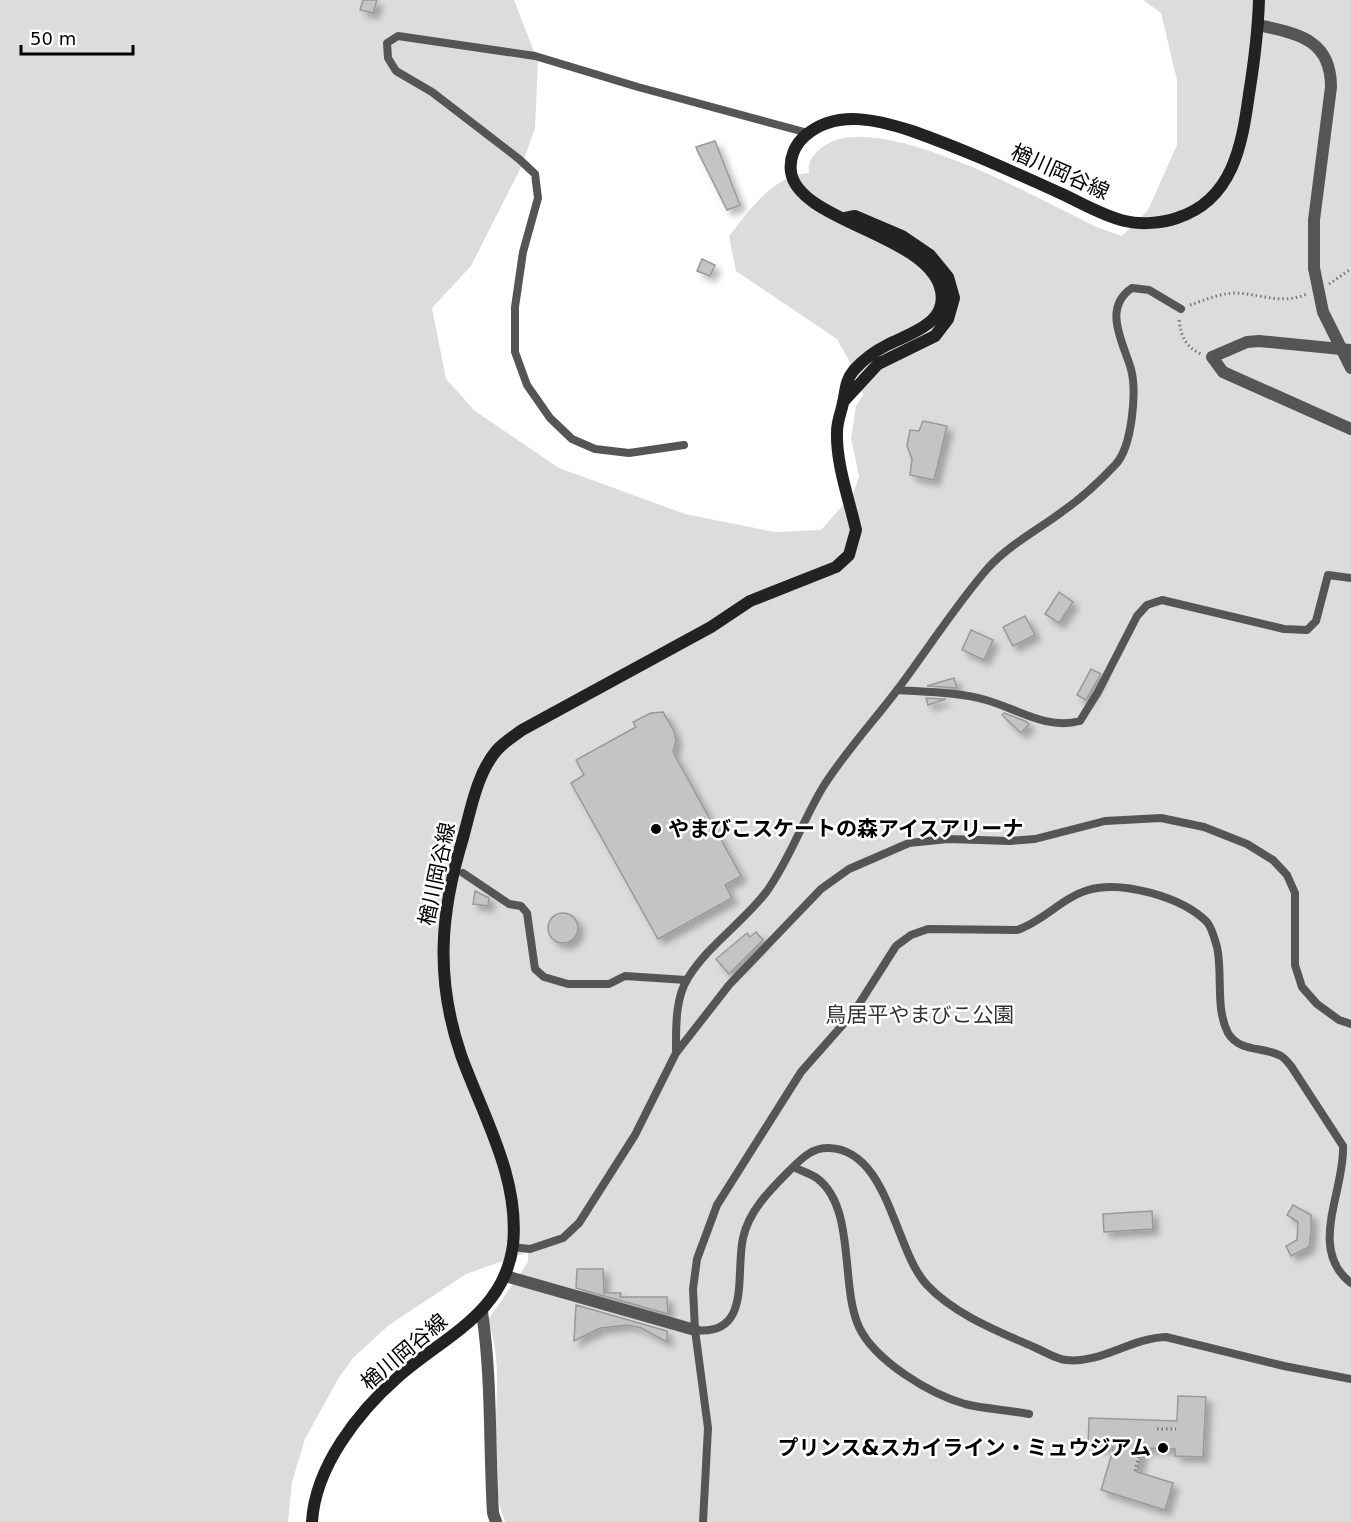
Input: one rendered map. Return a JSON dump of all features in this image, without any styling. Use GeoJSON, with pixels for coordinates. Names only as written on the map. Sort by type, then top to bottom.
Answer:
{"type":"FeatureCollection","features":[{"type":"Feature","properties":{"kind":"main road","name":"楢川岡谷線"},"geometry":{"type":"LineString","coordinates":[[312,1522],[326,1472],[345,1437],[372,1402],[399,1376],[482,1312],[505,1276],[512,1247],[514,1214],[506,1171],[461,1054],[448,1009],[442,955],[444,915],[452,873],[480,780],[497,750],[522,729],[711,627],[750,601],[815,578],[843,562],[854,543],[856,530],[838,449],[838,416],[843,402],[878,364],[935,336],[944,328],[954,298],[948,277],[930,255],[902,236],[855,216],[846,218],[808,200],[794,183],[791,161],[794,150],[808,133],[831,123],[846,119],[883,122],[962,149],[1124,221],[1168,221],[1189,214],[1207,203],[1221,188],[1233,168],[1243,140],[1258,25],[1259,0]]}},
{"type":"Feature","properties":{"kind":"street"},"geometry":{"type":"LineString","coordinates":[[1258,25],[1288,32],[1310,41],[1321,50],[1331,69],[1331,87],[1314,220],[1314,268],[1323,312],[1351,368]]}},
{"type":"Feature","properties":{"kind":"street"},"geometry":{"type":"LineString","coordinates":[[1351,350],[1259,341],[1247,342],[1212,357],[1223,372],[1351,429]]}},
{"type":"Feature","properties":{"kind":"street"},"geometry":{"type":"LineString","coordinates":[[505,1276],[695,1330]]}},
{"type":"Feature","properties":{"kind":"street"},"geometry":{"type":"LineString","coordinates":[[482,1312],[490,1361],[489,1448],[493,1513],[496,1522]]}},
{"type":"Feature","properties":{"kind":"lane"},"geometry":{"type":"LineString","coordinates":[[684,445],[629,453],[595,449],[572,439],[550,418],[527,385],[515,352],[514,308],[523,252],[538,198],[535,174],[432,92],[396,71],[388,58],[387,43],[398,36],[535,56],[638,87],[808,133]]}},
{"type":"Feature","properties":{"kind":"lane"},"geometry":{"type":"LineString","coordinates":[[676,1053],[676,1019],[686,980],[746,917],[768,889],[823,788],[850,748],[897,690],[989,567],[1020,540],[1064,511],[1104,477],[1124,455],[1134,392],[1131,370],[1118,335],[1116,309],[1124,293],[1132,288],[1149,290],[1181,309]]}},
{"type":"Feature","properties":{"kind":"lane"},"geometry":{"type":"LineString","coordinates":[[897,690],[944,693],[985,700],[1043,721],[1063,725],[1080,721],[1098,692],[1137,616],[1147,605],[1162,600],[1284,629],[1307,630],[1316,621],[1328,575],[1351,578]]}},
{"type":"Feature","properties":{"kind":"lane"},"geometry":{"type":"LineString","coordinates":[[512,1247],[530,1249],[563,1238],[579,1223],[635,1135],[676,1053],[729,985],[821,889],[849,869],[878,854],[909,843],[948,839],[1011,841],[1035,839],[1105,821],[1161,818],[1215,831],[1247,844],[1273,860],[1287,875],[1295,892],[1295,965],[1302,987],[1317,1004],[1339,1020],[1351,1024]]}},
{"type":"Feature","properties":{"kind":"lane"},"geometry":{"type":"LineString","coordinates":[[463,873],[509,904],[521,906],[527,913],[535,969],[544,977],[568,984],[609,984],[625,976],[686,980]]}},
{"type":"Feature","properties":{"kind":"lane"},"geometry":{"type":"LineString","coordinates":[[703,1522],[708,1428],[695,1330],[693,1289],[697,1259],[717,1205],[801,1072],[854,1012],[896,946],[911,935],[928,929],[1017,930],[1029,926],[1086,891],[1101,887],[1137,890],[1170,898],[1191,909],[1209,924],[1217,949],[1228,1033],[1241,1045],[1281,1056],[1291,1066],[1343,1146],[1343,1161],[1330,1222],[1330,1242],[1334,1262],[1351,1283]]}},
{"type":"Feature","properties":{"kind":"lane"},"geometry":{"type":"LineString","coordinates":[[695,1330],[711,1332],[722,1328],[733,1315],[738,1300],[743,1237],[762,1198],[808,1153],[828,1147],[853,1153],[867,1167],[879,1186],[905,1246],[925,1284],[948,1305],[1064,1360],[1090,1359],[1146,1338],[1166,1337],[1284,1366],[1351,1379]]}},
{"type":"Feature","properties":{"kind":"lane"},"geometry":{"type":"LineString","coordinates":[[794,1167],[818,1179],[834,1198],[847,1263],[849,1297],[859,1326],[870,1345],[896,1368],[940,1394],[965,1404],[1029,1413]]}},
{"type":"Feature","properties":{"kind":"path"},"geometry":{"type":"LineString","coordinates":[[1323,287],[1351,269]]}},
{"type":"Feature","properties":{"kind":"path"},"geometry":{"type":"LineString","coordinates":[[1212,357],[1199,354],[1188,347],[1181,334],[1178,317],[1181,309],[1219,295],[1237,293],[1272,300],[1294,299],[1312,292]]}},
{"type":"Feature","properties":{"kind":"path"},"geometry":{"type":"LineString","coordinates":[[1157,1429],[1176,1429]]}},
{"type":"Feature","properties":{"kind":"path"},"geometry":{"type":"LineString","coordinates":[[1135,1471],[1141,1448]]}},
{"type":"Feature","properties":{"kind":"green space","name":"鳥居平やまびこ公園"},"geometry":{"type":"Polygon","coordinates":[[[0,0],[514,0],[538,62],[535,128],[522,165],[471,266],[432,308],[446,379],[475,411],[559,468],[685,514],[775,532],[821,530],[853,494],[859,476],[851,438],[856,406],[863,395],[861,382],[837,339],[736,271],[729,236],[763,196],[785,180],[809,173],[811,160],[819,150],[843,138],[876,138],[915,147],[958,161],[1099,228],[1122,236],[1148,210],[1177,145],[1177,80],[1161,13],[1143,0],[1351,0],[1351,1522],[505,1522],[498,1498],[495,1472],[497,1370],[488,1320],[528,1262],[528,1252],[466,1274],[389,1325],[353,1358],[338,1379],[305,1439],[292,1482],[288,1522],[0,1522],[0,0]]]}},
{"type":"Feature","properties":{"kind":"building"},"geometry":{"type":"Polygon","coordinates":[[[363,0],[377,0],[373,13],[360,10],[363,0]]]}},
{"type":"Feature","properties":{"kind":"building"},"geometry":{"type":"Polygon","coordinates":[[[715,141],[740,205],[727,210],[696,147],[715,141]]]}},
{"type":"Feature","properties":{"kind":"building"},"geometry":{"type":"Polygon","coordinates":[[[702,259],[715,265],[710,276],[697,271],[702,259]]]}},
{"type":"Feature","properties":{"kind":"building"},"geometry":{"type":"Polygon","coordinates":[[[923,421],[947,426],[934,480],[910,475],[912,459],[907,446],[910,430],[919,431],[923,421]]]}},
{"type":"Feature","properties":{"kind":"building"},"geometry":{"type":"Polygon","coordinates":[[[1059,592],[1073,602],[1059,623],[1045,614],[1059,592]]]}},
{"type":"Feature","properties":{"kind":"building"},"geometry":{"type":"Polygon","coordinates":[[[1025,616],[1035,635],[1013,646],[1003,627],[1025,616]]]}},
{"type":"Feature","properties":{"kind":"building"},"geometry":{"type":"Polygon","coordinates":[[[971,630],[993,640],[984,660],[962,650],[971,630]]]}},
{"type":"Feature","properties":{"kind":"building"},"geometry":{"type":"Polygon","coordinates":[[[1091,669],[1101,674],[1086,700],[1077,695],[1091,669]]]}},
{"type":"Feature","properties":{"kind":"building"},"geometry":{"type":"Polygon","coordinates":[[[954,678],[957,688],[927,686],[954,678]]]}},
{"type":"Feature","properties":{"kind":"building"},"geometry":{"type":"Polygon","coordinates":[[[926,698],[941,699],[946,699],[928,705],[926,698]]]}},
{"type":"Feature","properties":{"kind":"building","name":"やまびこスケートの森アイスアリーナ"},"geometry":{"type":"Polygon","coordinates":[[[663,712],[674,731],[676,741],[673,752],[741,876],[725,885],[732,898],[658,939],[571,783],[584,775],[576,760],[636,727],[633,722],[651,713],[663,712]]]}},
{"type":"Feature","properties":{"kind":"building"},"geometry":{"type":"Polygon","coordinates":[[[1004,713],[1029,724],[1021,733],[1002,715],[1004,713]]]}},
{"type":"Feature","properties":{"kind":"building"},"geometry":{"type":"Polygon","coordinates":[[[475,891],[489,898],[488,906],[473,904],[475,891]]]}},
{"type":"Feature","properties":{"kind":"building"},"geometry":{"type":"Polygon","coordinates":[[[563,913],[574,917],[578,928],[574,939],[563,943],[552,939],[548,928],[552,917],[563,913]]]}},
{"type":"Feature","properties":{"kind":"building"},"geometry":{"type":"Polygon","coordinates":[[[756,932],[763,940],[729,974],[716,959],[747,933],[750,937],[756,932]]]}},
{"type":"Feature","properties":{"kind":"building"},"geometry":{"type":"Polygon","coordinates":[[[1293,1205],[1311,1215],[1311,1232],[1309,1247],[1291,1256],[1286,1246],[1297,1240],[1298,1222],[1287,1215],[1293,1205]]]}},
{"type":"Feature","properties":{"kind":"building"},"geometry":{"type":"Polygon","coordinates":[[[1152,1211],[1153,1229],[1104,1232],[1103,1214],[1152,1211]]]}},
{"type":"Feature","properties":{"kind":"building"},"geometry":{"type":"Polygon","coordinates":[[[577,1269],[603,1269],[604,1293],[621,1293],[620,1297],[667,1297],[668,1314],[576,1288],[577,1269]]]}},
{"type":"Feature","properties":{"kind":"building"},"geometry":{"type":"Polygon","coordinates":[[[576,1305],[667,1331],[667,1342],[641,1328],[627,1325],[600,1328],[574,1341],[576,1305]]]}},
{"type":"Feature","properties":{"kind":"building"},"geometry":{"type":"Polygon","coordinates":[[[1178,1396],[1206,1397],[1203,1457],[1175,1456],[1175,1449],[1143,1448],[1137,1472],[1173,1483],[1165,1510],[1101,1490],[1114,1447],[1088,1446],[1089,1418],[1177,1421],[1178,1396]]]}},
{"type":"Feature","properties":{"kind":"place","name":"やまびこスケートの森アイスアリーナ"},"geometry":{"type":"Point","coordinates":[656,829]}},
{"type":"Feature","properties":{"kind":"place","name":"プリンス&スカイライン・ミュウジアム"},"geometry":{"type":"Point","coordinates":[1163,1448]}}]}
